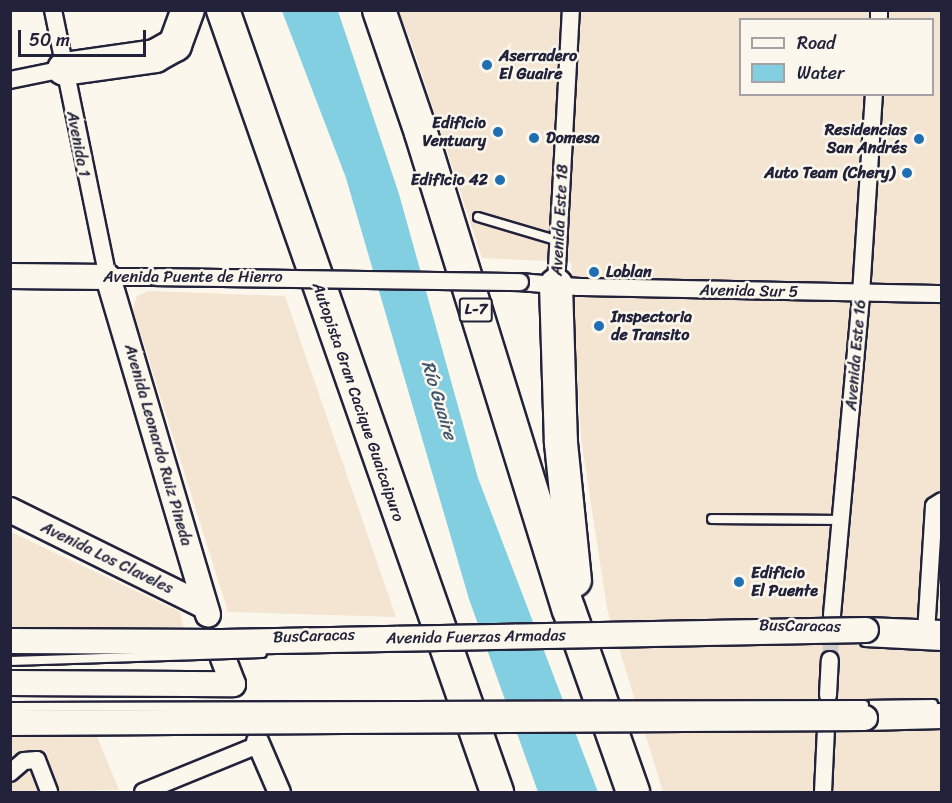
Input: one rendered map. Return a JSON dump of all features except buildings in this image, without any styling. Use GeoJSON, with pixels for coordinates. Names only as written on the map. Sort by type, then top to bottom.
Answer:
{"type":"FeatureCollection","features":[{"type":"Feature","properties":{"kind":"highway"},"geometry":{"type":"LineString","coordinates":[[64,69],[155,56],[175,45],[188,10]]}},
{"type":"Feature","properties":{"kind":"highway","name":"Autopista Gran Cacique Guaicaipuro"},"geometry":{"type":"LineString","coordinates":[[223,10],[496,792]]}},
{"type":"Feature","properties":{"kind":"highway","name":"L-7"},"geometry":{"type":"LineString","coordinates":[[379,10],[422,133],[573,620],[633,792]]}},
{"type":"Feature","properties":{"kind":"highway"},"geometry":{"type":"LineString","coordinates":[[556,285],[561,442],[579,608]]}},
{"type":"Feature","properties":{"kind":"main road","name":"Avenida Puente de Hierro"},"geometry":{"type":"LineString","coordinates":[[10,276],[108,277]]}},
{"type":"Feature","properties":{"kind":"main road","name":"Avenida Leonardo Ruiz Pineda"},"geometry":{"type":"LineString","coordinates":[[108,277],[206,610]]}},
{"type":"Feature","properties":{"kind":"main road","name":"Avenida Los Claveles"},"geometry":{"type":"LineString","coordinates":[[10,510],[206,610]]}},
{"type":"Feature","properties":{"kind":"main road","name":"Avenida Fuerzas Armadas"},"geometry":{"type":"LineString","coordinates":[[10,641],[222,642],[936,637]]}},
{"type":"Feature","properties":{"kind":"main road"},"geometry":{"type":"LineString","coordinates":[[10,683],[235,689],[223,658]]}},
{"type":"Feature","properties":{"kind":"main road"},"geometry":{"type":"LineString","coordinates":[[10,723],[864,711],[942,716]]}},
{"type":"Feature","properties":{"kind":"street","name":"Avenida 1"},"geometry":{"type":"LineString","coordinates":[[53,10],[108,277]]}},
{"type":"Feature","properties":{"kind":"street","name":"Avenida Este 18"},"geometry":{"type":"LineString","coordinates":[[556,285],[571,10]]}},
{"type":"Feature","properties":{"kind":"street"},"geometry":{"type":"LineString","coordinates":[[10,80],[64,69]]}},
{"type":"Feature","properties":{"kind":"street","name":"Avenida Este 16"},"geometry":{"type":"LineString","coordinates":[[832,615],[861,294],[874,96]]}},
{"type":"Feature","properties":{"kind":"street","name":"Avenida Puente de Hierro"},"geometry":{"type":"LineString","coordinates":[[108,277],[520,282],[556,285]]}},
{"type":"Feature","properties":{"kind":"street","name":"Avenida Sur 5"},"geometry":{"type":"LineString","coordinates":[[556,285],[861,294],[942,294]]}},
{"type":"Feature","properties":{"kind":"street"},"geometry":{"type":"LineString","coordinates":[[936,637],[934,506],[942,501]]}},
{"type":"Feature","properties":{"kind":"street"},"geometry":{"type":"LineString","coordinates":[[828,695],[830,660]]}},
{"type":"Feature","properties":{"kind":"street"},"geometry":{"type":"LineString","coordinates":[[823,792],[826,728]]}},
{"type":"Feature","properties":{"kind":"street"},"geometry":{"type":"LineString","coordinates":[[143,792],[258,743],[279,792]]}},
{"type":"Feature","properties":{"kind":"street"},"geometry":{"type":"LineString","coordinates":[[10,774],[24,761],[37,760],[49,792]]}},
{"type":"Feature","properties":{"kind":"lane"},"geometry":{"type":"LineString","coordinates":[[478,217],[559,242]]}},
{"type":"Feature","properties":{"kind":"lane"},"geometry":{"type":"LineString","coordinates":[[712,519],[840,520]]}},
{"type":"Feature","properties":{"kind":"lane","name":"BusCaracas"},"geometry":{"type":"LineString","coordinates":[[314,651],[842,642]]}},
{"type":"Feature","properties":{"kind":"lane","name":"BusCaracas"},"geometry":{"type":"LineString","coordinates":[[10,661],[279,653]]}},
{"type":"Feature","properties":{"kind":"lane"},"geometry":{"type":"LineString","coordinates":[[10,707],[864,711],[942,704]]}},
{"type":"Feature","properties":{"kind":"shaded area"},"geometry":{"type":"Polygon","coordinates":[[[397,11],[941,11],[941,792],[663,792],[607,609],[581,438],[571,262],[482,258],[411,41],[397,11]]]}},
{"type":"Feature","properties":{"kind":"shaded area"},"geometry":{"type":"Polygon","coordinates":[[[149,291],[285,296],[396,617],[228,612],[133,309],[137,296],[149,291]]]}},
{"type":"Feature","properties":{"kind":"shaded area"},"geometry":{"type":"Polygon","coordinates":[[[11,532],[180,612],[183,627],[11,628],[11,532]]]}},
{"type":"Feature","properties":{"kind":"shaded area"},"geometry":{"type":"Polygon","coordinates":[[[94,729],[119,790],[11,792],[10,730],[94,729]]]}},
{"type":"Feature","properties":{"kind":"water","name":"Río Guaire"},"geometry":{"type":"Polygon","coordinates":[[[282,11],[338,11],[399,194],[478,478],[598,792],[538,792],[469,599],[346,178],[282,11]]]}},
{"type":"Feature","properties":{"kind":"tunnel"},"geometry":{"type":"LineString","coordinates":[[830,660],[832,622]]}},
{"type":"Feature","properties":{"kind":"place","name":"Aserradero El Guaire"},"geometry":{"type":"Point","coordinates":[487,65]}},
{"type":"Feature","properties":{"kind":"place","name":"Edificio Ventuary"},"geometry":{"type":"Point","coordinates":[498,132]}},
{"type":"Feature","properties":{"kind":"place","name":"Domesa"},"geometry":{"type":"Point","coordinates":[534,138]}},
{"type":"Feature","properties":{"kind":"place","name":"Residencias San Andrés"},"geometry":{"type":"Point","coordinates":[919,139]}},
{"type":"Feature","properties":{"kind":"place","name":"Auto Team (Chery)"},"geometry":{"type":"Point","coordinates":[907,173]}},
{"type":"Feature","properties":{"kind":"place","name":"Edificio 42"},"geometry":{"type":"Point","coordinates":[500,180]}},
{"type":"Feature","properties":{"kind":"place","name":"Loblan"},"geometry":{"type":"Point","coordinates":[594,272]}},
{"type":"Feature","properties":{"kind":"place","name":"Inspectoria de Transito"},"geometry":{"type":"Point","coordinates":[599,326]}},
{"type":"Feature","properties":{"kind":"place","name":"Edificio El Puente"},"geometry":{"type":"Point","coordinates":[739,582]}}]}
